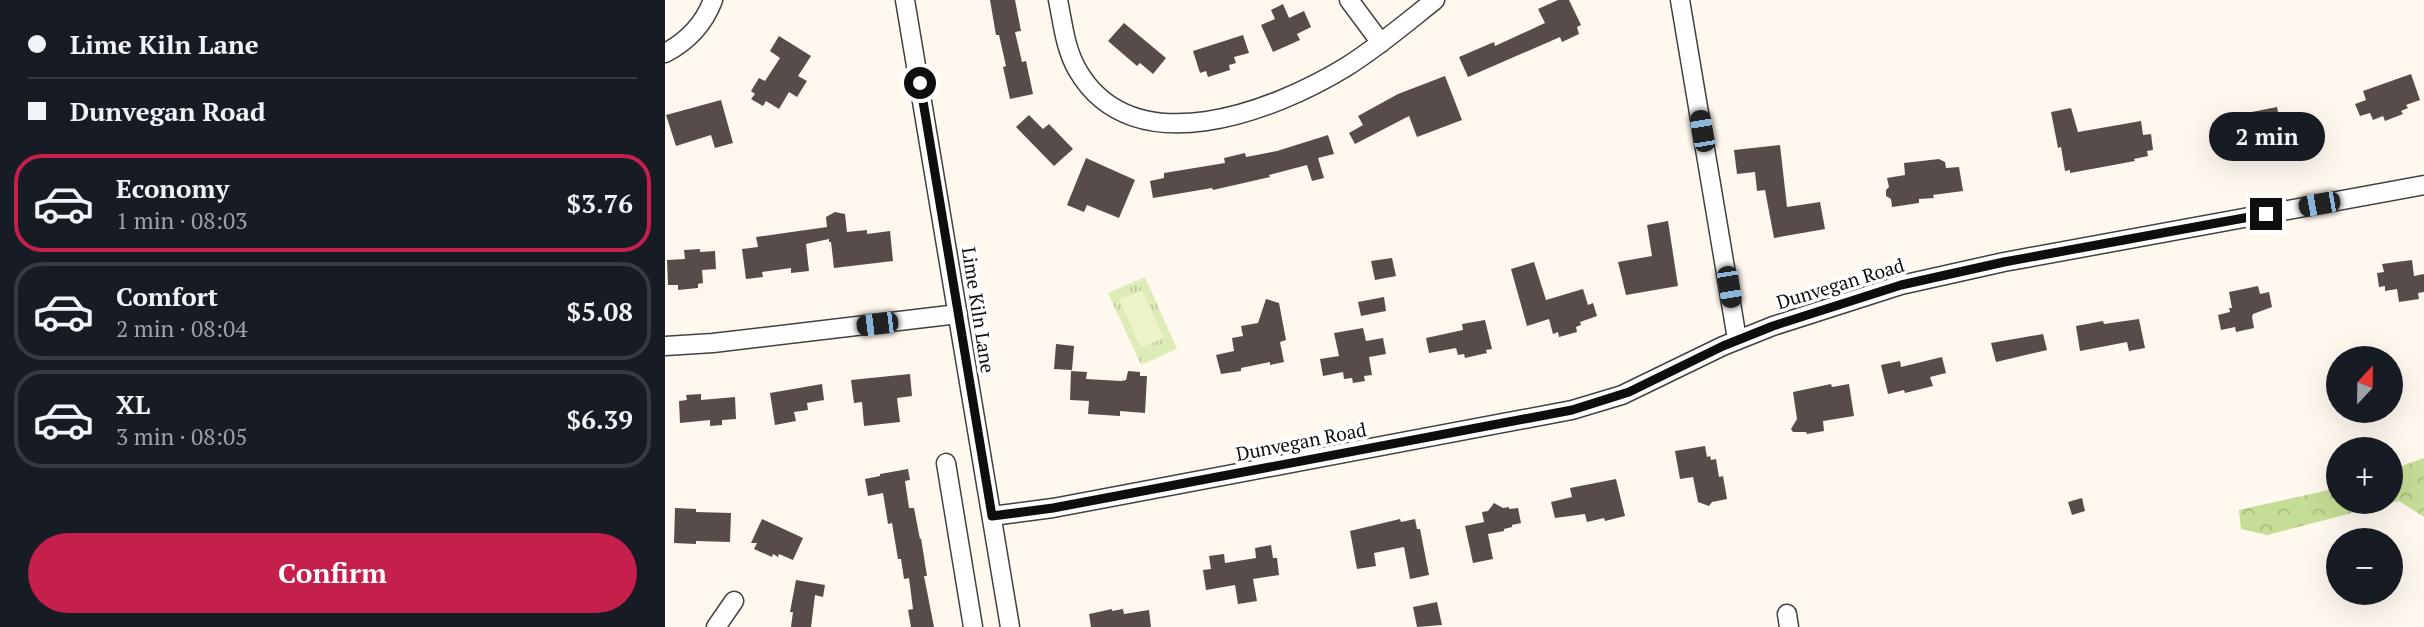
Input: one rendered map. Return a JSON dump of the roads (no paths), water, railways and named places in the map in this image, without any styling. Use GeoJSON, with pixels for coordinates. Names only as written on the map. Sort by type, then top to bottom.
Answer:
{"type":"FeatureCollection","features":[{"type":"Feature","properties":{"kind":"street"},"geometry":{"type":"LineString","coordinates":[[665,53],[697,29],[713,0]]}},
{"type":"Feature","properties":{"kind":"street","name":"Lime Kiln Lane"},"geometry":{"type":"LineString","coordinates":[[905,0],[1010,627]]}},
{"type":"Feature","properties":{"kind":"street"},"geometry":{"type":"LineString","coordinates":[[1058,0],[1066,44],[1084,80],[1101,98],[1118,110],[1157,123],[1184,124],[1259,108],[1301,92],[1381,43],[1435,0]]}},
{"type":"Feature","properties":{"kind":"street"},"geometry":{"type":"LineString","coordinates":[[1349,0],[1381,43]]}},
{"type":"Feature","properties":{"kind":"street"},"geometry":{"type":"LineString","coordinates":[[1680,0],[1737,340]]}},
{"type":"Feature","properties":{"kind":"street","name":"Dunvegan Road"},"geometry":{"type":"LineString","coordinates":[[992,516],[1053,508],[1572,410],[1629,392],[1737,340],[1853,298],[1940,275],[2424,185]]}},
{"type":"Feature","properties":{"kind":"street"},"geometry":{"type":"LineString","coordinates":[[665,346],[713,343],[958,314]]}},
{"type":"Feature","properties":{"kind":"street"},"geometry":{"type":"LineString","coordinates":[[946,463],[973,627]]}},
{"type":"Feature","properties":{"kind":"street"},"geometry":{"type":"LineString","coordinates":[[716,627],[734,601]]}}]}
